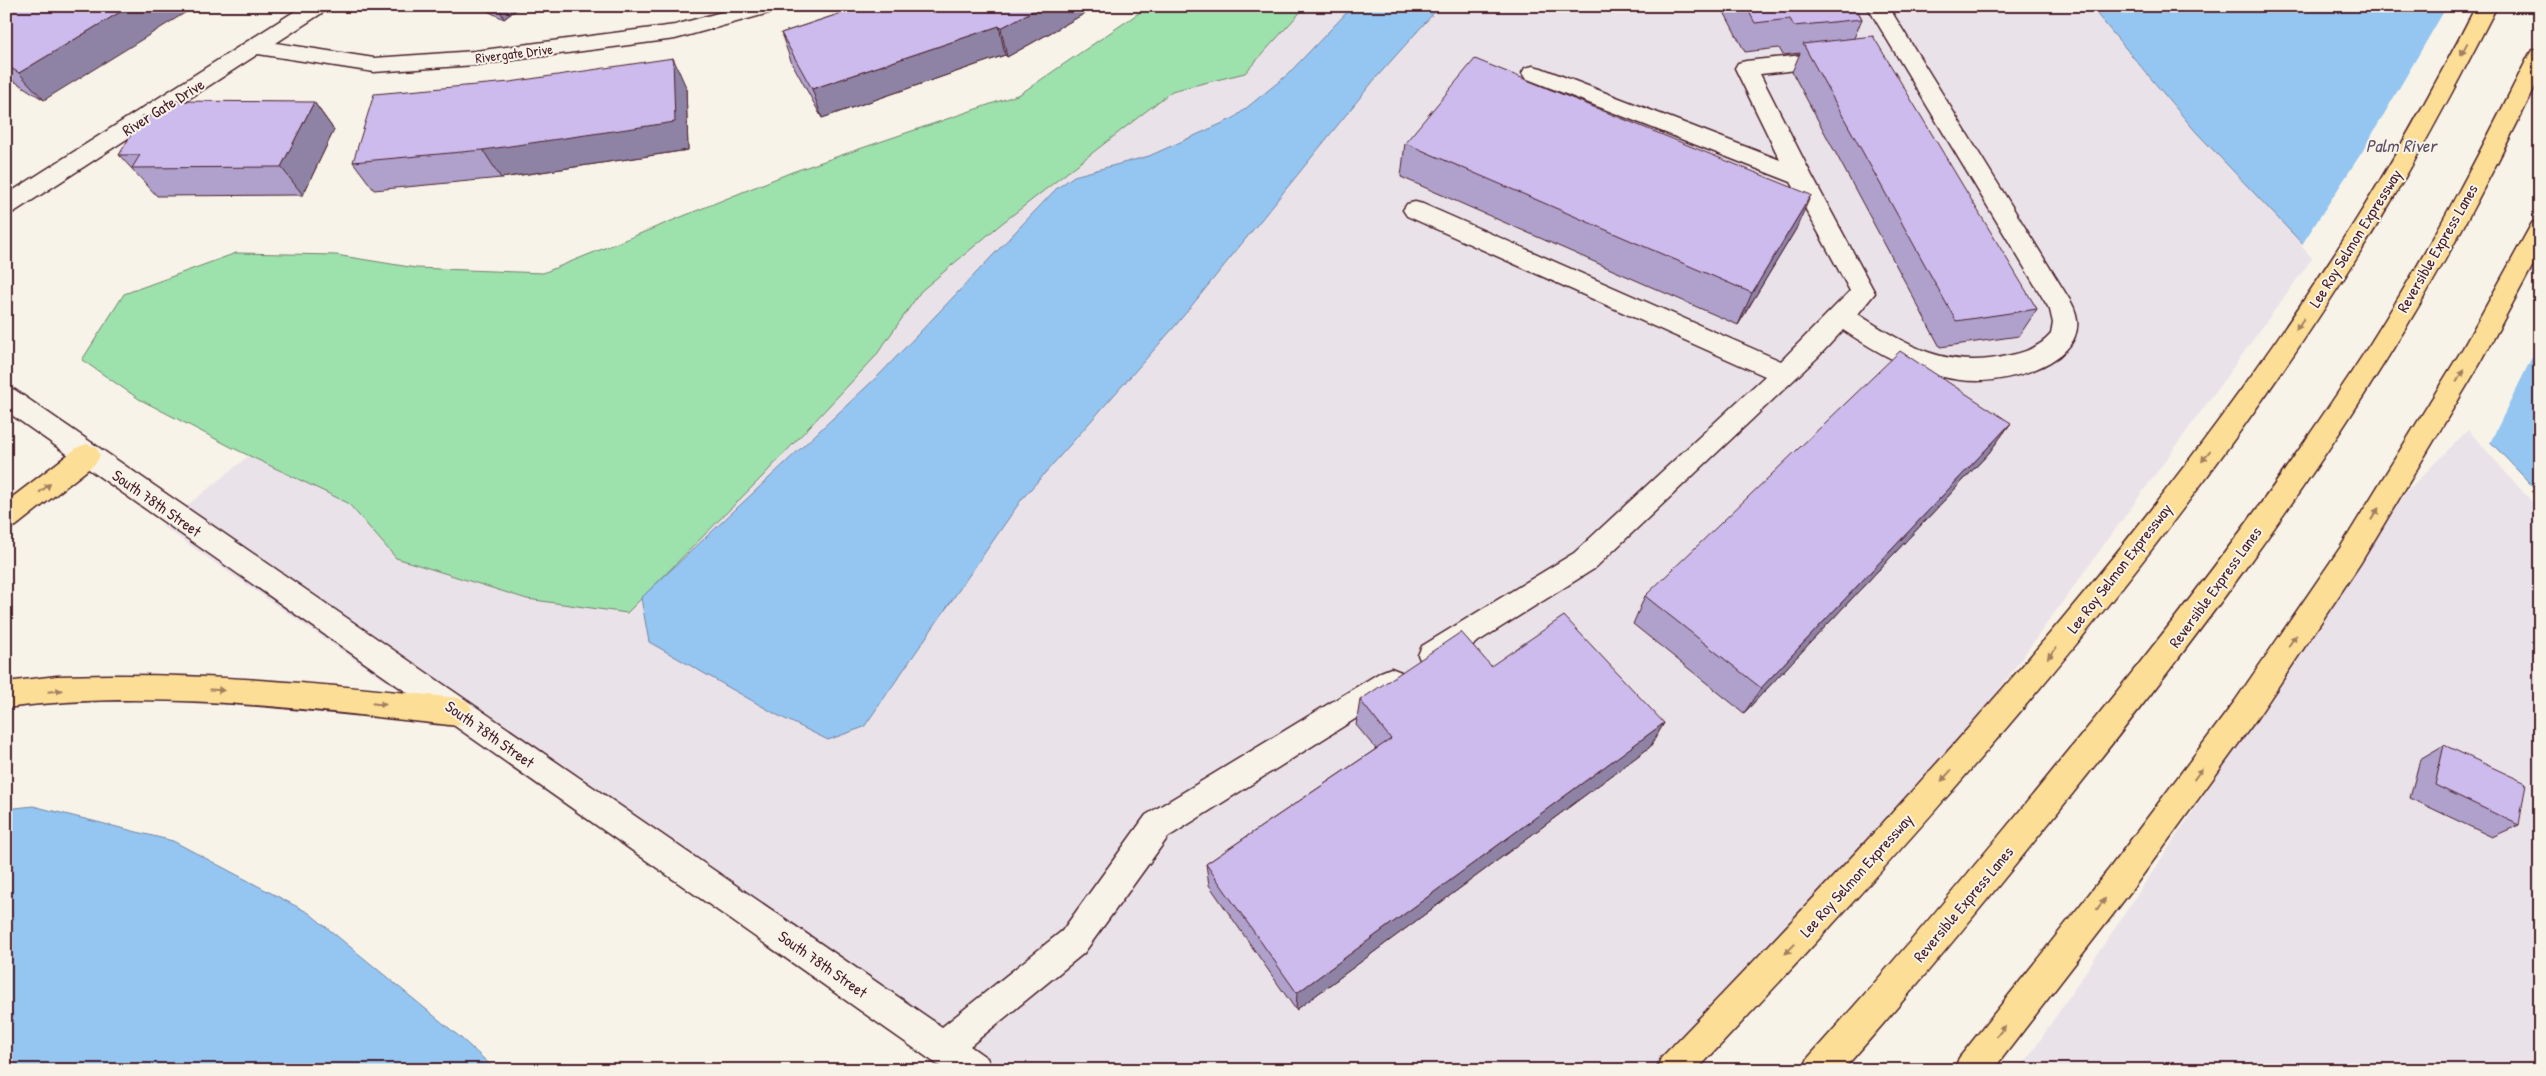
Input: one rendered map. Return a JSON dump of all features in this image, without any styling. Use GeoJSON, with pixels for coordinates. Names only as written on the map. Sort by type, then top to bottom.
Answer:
{"type":"FeatureCollection","features":[{"type":"Feature","properties":{"kind":"highway","name":"Lee Roy Selmon Expressway"},"geometry":{"type":"LineString","coordinates":[[1673,1070],[1814,924],[1976,742],[2126,561],[2236,417],[2315,302],[2399,168],[2487,6]]}},
{"type":"Feature","properties":{"kind":"highway","name":"Reversible Express Lanes"},"geometry":{"type":"LineString","coordinates":[[1820,1070],[2017,840],[2160,662],[2273,508],[2355,387],[2421,280],[2489,158],[2540,54]]}},
{"type":"Feature","properties":{"kind":"highway"},"geometry":{"type":"LineString","coordinates":[[1970,1070],[2126,872],[2244,711],[2350,556],[2467,363],[2540,229]]}},
{"type":"Feature","properties":{"kind":"highway"},"geometry":{"type":"LineString","coordinates":[[6,518],[87,455]]}},
{"type":"Feature","properties":{"kind":"highway"},"geometry":{"type":"LineString","coordinates":[[6,695],[90,688],[185,689],[277,693],[458,712]]}},
{"type":"Feature","properties":{"kind":"street","name":"River Gate Drive"},"geometry":{"type":"LineString","coordinates":[[6,206],[257,47],[318,6]]}},
{"type":"Feature","properties":{"kind":"street","name":"Rivergate Drive"},"geometry":{"type":"LineString","coordinates":[[257,47],[374,65],[466,59],[675,32],[769,6]]}},
{"type":"Feature","properties":{"kind":"street"},"geometry":{"type":"LineString","coordinates":[[1841,316],[1896,350],[1915,359],[1938,366],[1979,371],[2038,358],[2053,349],[2061,340],[2066,329],[2062,310],[1894,52],[1877,6]]}},
{"type":"Feature","properties":{"kind":"street"},"geometry":{"type":"LineString","coordinates":[[943,1047],[1073,942],[1157,826],[1584,561],[1784,374],[1863,293],[1800,176],[1746,68],[1855,56]]}},
{"type":"Feature","properties":{"kind":"street"},"geometry":{"type":"LineString","coordinates":[[1533,74],[1800,176]]}},
{"type":"Feature","properties":{"kind":"street"},"geometry":{"type":"LineString","coordinates":[[1415,210],[1784,374]]}},
{"type":"Feature","properties":{"kind":"street","name":"South 78th Street"},"geometry":{"type":"LineString","coordinates":[[6,397],[975,1070]]}},
{"type":"Feature","properties":{"kind":"shaded area"},"geometry":{"type":"Polygon","coordinates":[[[1213,6],[2090,6],[2196,132],[2314,256],[1822,933],[1692,1070],[946,1070],[162,526],[341,381],[780,303],[1213,6]]]}},
{"type":"Feature","properties":{"kind":"shaded area"},"geometry":{"type":"Polygon","coordinates":[[[2468,430],[2540,511],[2540,1070],[2020,1070],[2407,491],[2468,430]]]}},
{"type":"Feature","properties":{"kind":"green space"},"geometry":{"type":"Polygon","coordinates":[[[1149,6],[1306,6],[1245,73],[1172,91],[1001,224],[921,291],[875,357],[762,477],[627,613],[527,599],[396,558],[348,503],[233,448],[139,399],[82,360],[124,294],[236,253],[336,255],[416,268],[543,273],[792,172],[1020,94],[1149,6]]]}},
{"type":"Feature","properties":{"kind":"water"},"geometry":{"type":"Polygon","coordinates":[[[1353,6],[1440,6],[1375,79],[1176,325],[1022,499],[864,727],[828,740],[779,716],[649,642],[641,598],[880,374],[1056,189],[1074,176],[1149,156],[1234,118],[1287,75],[1353,6]]]}},
{"type":"Feature","properties":{"kind":"water","name":"Palm River"},"geometry":{"type":"Polygon","coordinates":[[[2090,6],[2540,6],[2540,494],[2196,132],[2090,6]]]}},
{"type":"Feature","properties":{"kind":"water"},"geometry":{"type":"Polygon","coordinates":[[[33,806],[173,841],[309,913],[461,1038],[496,1070],[6,1070],[6,809],[33,806]]]}},
{"type":"Feature","properties":{"kind":"pier"},"geometry":{"type":"Polygon","coordinates":[[[2447,6],[2540,6],[2540,341],[2489,445],[2301,246],[2362,152],[2447,6]]]}},
{"type":"Feature","properties":{"kind":"building"},"geometry":{"type":"Polygon","coordinates":[[[19,6],[130,6],[19,73],[6,65],[6,14],[19,6]]]}},
{"type":"Feature","properties":{"kind":"building"},"geometry":{"type":"Polygon","coordinates":[[[863,6],[1042,6],[1001,28],[999,26],[812,89],[781,33],[863,6]]]}},
{"type":"Feature","properties":{"kind":"building"},"geometry":{"type":"Polygon","coordinates":[[[1746,6],[1855,6],[1862,19],[1794,26],[1790,19],[1755,23],[1746,6]]]}},
{"type":"Feature","properties":{"kind":"building"},"geometry":{"type":"Polygon","coordinates":[[[1873,36],[2037,309],[1956,321],[1803,44],[1873,36]]]}},
{"type":"Feature","properties":{"kind":"building"},"geometry":{"type":"Polygon","coordinates":[[[673,58],[675,122],[483,150],[353,162],[374,94],[510,82],[673,58]]]}},
{"type":"Feature","properties":{"kind":"building"},"geometry":{"type":"Polygon","coordinates":[[[1475,59],[1811,195],[1752,293],[1405,143],[1475,59]]]}},
{"type":"Feature","properties":{"kind":"building"},"geometry":{"type":"Polygon","coordinates":[[[168,101],[314,102],[281,167],[132,168],[140,155],[119,155],[142,116],[160,116],[168,101]]]}},
{"type":"Feature","properties":{"kind":"building"},"geometry":{"type":"Polygon","coordinates":[[[1900,351],[2011,423],[1761,688],[1645,596],[1900,351]]]}},
{"type":"Feature","properties":{"kind":"building"},"geometry":{"type":"Polygon","coordinates":[[[1564,616],[1664,723],[1297,993],[1206,864],[1391,739],[1360,700],[1461,632],[1491,666],[1564,616]]]}},
{"type":"Feature","properties":{"kind":"building"},"geometry":{"type":"Polygon","coordinates":[[[2444,745],[2526,783],[2519,825],[2435,785],[2444,745]]]}}]}
